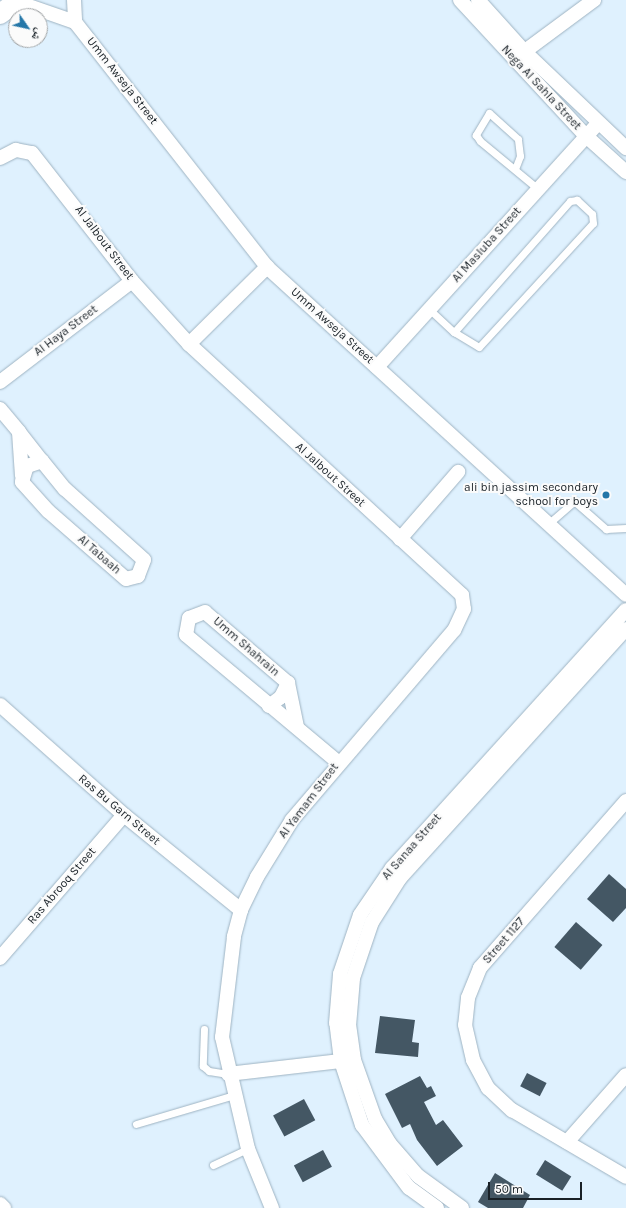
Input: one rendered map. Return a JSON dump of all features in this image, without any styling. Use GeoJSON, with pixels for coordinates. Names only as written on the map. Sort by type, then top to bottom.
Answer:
{"type":"FeatureCollection","features":[{"type":"Feature","properties":{"kind":"main road"},"geometry":{"type":"LineString","coordinates":[[0,14],[28,2]]}},
{"type":"Feature","properties":{"kind":"street"},"geometry":{"type":"LineString","coordinates":[[0,23],[28,2],[75,22],[74,0]]}},
{"type":"Feature","properties":{"kind":"street","name":"Nega Al Sahla Street"},"geometry":{"type":"LineString","coordinates":[[460,0],[518,56],[626,148]]}},
{"type":"Feature","properties":{"kind":"street","name":"Nega Al Sahla Street"},"geometry":{"type":"LineString","coordinates":[[478,0],[518,56],[586,136],[626,172]]}},
{"type":"Feature","properties":{"kind":"street"},"geometry":{"type":"LineString","coordinates":[[518,56],[594,0]]}},
{"type":"Feature","properties":{"kind":"street","name":"Umm Awseja Street"},"geometry":{"type":"LineString","coordinates":[[75,22],[267,267],[626,595]]}},
{"type":"Feature","properties":{"kind":"street","name":"Al Masluba Street"},"geometry":{"type":"LineString","coordinates":[[376,367],[598,123]]}},
{"type":"Feature","properties":{"kind":"street","name":"Al Jalbout Street"},"geometry":{"type":"LineString","coordinates":[[0,158],[16,150],[32,153],[47,170],[132,281],[189,344],[462,595],[464,609]]}},
{"type":"Feature","properties":{"kind":"street"},"geometry":{"type":"LineString","coordinates":[[189,344],[267,267]]}},
{"type":"Feature","properties":{"kind":"street","name":"Al Haya Street"},"geometry":{"type":"LineString","coordinates":[[0,382],[132,281]]}},
{"type":"Feature","properties":{"kind":"street","name":"Al Tabaah"},"geometry":{"type":"LineString","coordinates":[[0,409],[19,432],[65,489],[144,560],[138,576],[126,579],[48,511],[22,482],[19,432]]}},
{"type":"Feature","properties":{"kind":"street"},"geometry":{"type":"LineString","coordinates":[[22,476],[27,466],[42,461]]}},
{"type":"Feature","properties":{"kind":"street"},"geometry":{"type":"LineString","coordinates":[[400,539],[458,472]]}},
{"type":"Feature","properties":{"kind":"street","name":"Al Yamam Street"},"geometry":{"type":"LineString","coordinates":[[272,1208],[248,1149],[228,1074],[222,1037],[234,937],[241,910],[257,876],[292,820],[338,762],[454,630],[464,609]]}},
{"type":"Feature","properties":{"kind":"street","name":"Al Sanaa Street"},"geometry":{"type":"LineString","coordinates":[[437,1208],[409,1188],[375,1144],[362,1124],[347,1060],[336,1023],[340,974],[360,915],[392,868],[626,610]]}},
{"type":"Feature","properties":{"kind":"street","name":"Umm Shahrain"},"geometry":{"type":"LineString","coordinates":[[297,727],[288,683],[205,612],[189,618],[186,635],[269,706],[297,727],[338,762]]}},
{"type":"Feature","properties":{"kind":"street","name":"Al Sanaa Street"},"geometry":{"type":"LineString","coordinates":[[462,1208],[418,1176],[390,1144],[374,1119],[347,1060],[353,978],[372,922],[400,878],[626,629]]}},
{"type":"Feature","properties":{"kind":"street","name":"Umm Shahrain"},"geometry":{"type":"LineString","coordinates":[[269,706],[281,697],[288,683]]}},
{"type":"Feature","properties":{"kind":"street","name":"Ras Bu Garn Street"},"geometry":{"type":"LineString","coordinates":[[0,706],[124,815],[241,910]]}},
{"type":"Feature","properties":{"kind":"street","name":"Street 1127"},"geometry":{"type":"LineString","coordinates":[[626,801],[480,968],[468,998],[465,1026],[473,1060],[488,1088],[512,1110],[626,1177]]}},
{"type":"Feature","properties":{"kind":"street","name":"Ras Abrooq Street"},"geometry":{"type":"LineString","coordinates":[[2,951],[124,815]]}},
{"type":"Feature","properties":{"kind":"street"},"geometry":{"type":"LineString","coordinates":[[228,1074],[347,1060]]}},
{"type":"Feature","properties":{"kind":"street"},"geometry":{"type":"LineString","coordinates":[[567,1142],[626,1075]]}},
{"type":"Feature","properties":{"kind":"street"},"geometry":{"type":"LineString","coordinates":[[0,1204],[4,1208]]}},
{"type":"Feature","properties":{"kind":"lane"},"geometry":{"type":"LineString","coordinates":[[515,169],[520,156],[518,139],[489,113],[476,135],[515,169],[538,189]]}},
{"type":"Feature","properties":{"kind":"lane"},"geometry":{"type":"LineString","coordinates":[[429,309],[454,332],[474,347],[483,344],[593,223],[592,214],[576,200],[570,201],[454,332]]}},
{"type":"Feature","properties":{"kind":"lane"},"geometry":{"type":"LineString","coordinates":[[548,524],[574,501],[606,529],[626,528]]}},
{"type":"Feature","properties":{"kind":"lane"},"geometry":{"type":"LineString","coordinates":[[204,1029],[205,1070],[228,1074]]}},
{"type":"Feature","properties":{"kind":"lane"},"geometry":{"type":"LineString","coordinates":[[136,1124],[234,1095]]}},
{"type":"Feature","properties":{"kind":"lane"},"geometry":{"type":"LineString","coordinates":[[213,1165],[248,1149]]}},
{"type":"Feature","properties":{"kind":"building"},"geometry":{"type":"Polygon","coordinates":[[[609,874],[626,889],[626,908],[613,922],[587,899],[609,874]]]}},
{"type":"Feature","properties":{"kind":"building"},"geometry":{"type":"Polygon","coordinates":[[[576,922],[602,945],[581,970],[554,947],[576,922]]]}},
{"type":"Feature","properties":{"kind":"building"},"geometry":{"type":"Polygon","coordinates":[[[380,1016],[415,1020],[412,1042],[419,1043],[418,1057],[375,1053],[380,1016]]]}},
{"type":"Feature","properties":{"kind":"building"},"geometry":{"type":"Polygon","coordinates":[[[527,1073],[547,1083],[540,1096],[520,1086],[527,1073]]]}},
{"type":"Feature","properties":{"kind":"building"},"geometry":{"type":"Polygon","coordinates":[[[420,1076],[427,1088],[431,1086],[436,1096],[424,1102],[436,1125],[443,1120],[463,1146],[437,1166],[417,1140],[410,1124],[402,1128],[385,1094],[420,1076]]]}},
{"type":"Feature","properties":{"kind":"building"},"geometry":{"type":"Polygon","coordinates":[[[304,1099],[315,1120],[284,1137],[273,1115],[304,1099]]]}},
{"type":"Feature","properties":{"kind":"building"},"geometry":{"type":"Polygon","coordinates":[[[323,1150],[332,1167],[303,1182],[294,1165],[323,1150]]]}},
{"type":"Feature","properties":{"kind":"building"},"geometry":{"type":"Polygon","coordinates":[[[545,1160],[571,1176],[562,1191],[536,1174],[545,1160]]]}},
{"type":"Feature","properties":{"kind":"building"},"geometry":{"type":"Polygon","coordinates":[[[495,1173],[530,1195],[523,1208],[488,1208],[478,1202],[495,1173]]]}},
{"type":"Feature","properties":{"kind":"place","name":"ali bin jassim secondary school for boys"},"geometry":{"type":"Point","coordinates":[606,495]}}]}
